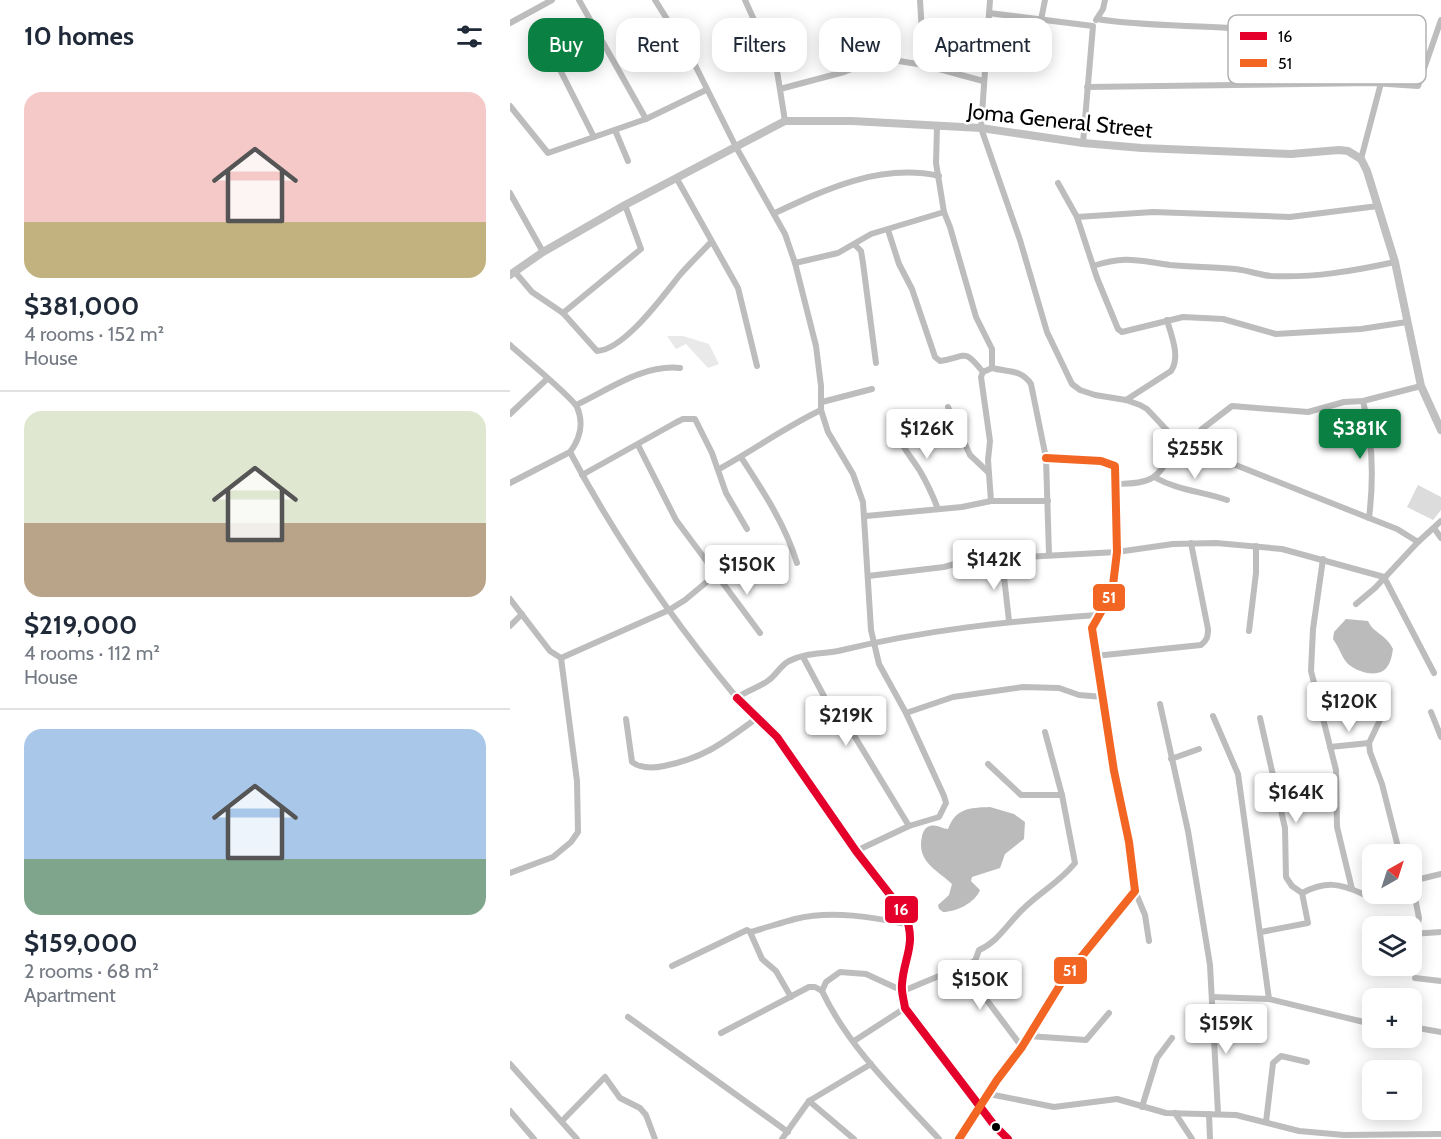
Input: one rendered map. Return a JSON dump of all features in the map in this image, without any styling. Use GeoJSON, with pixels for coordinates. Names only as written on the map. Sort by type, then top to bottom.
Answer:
{"type":"FeatureCollection","features":[{"type":"Feature","properties":{"kind":"street"},"geometry":{"type":"LineString","coordinates":[[510,23],[552,0]]}},
{"type":"Feature","properties":{"kind":"street"},"geometry":{"type":"LineString","coordinates":[[579,0],[646,119]]}},
{"type":"Feature","properties":{"kind":"street"},"geometry":{"type":"LineString","coordinates":[[655,0],[692,59],[736,147],[775,213],[795,263],[816,346],[821,410],[828,432],[860,491],[866,516],[873,641],[879,664],[906,712],[946,803],[939,817],[909,826],[856,850]]}},
{"type":"Feature","properties":{"kind":"street"},"geometry":{"type":"LineString","coordinates":[[745,0],[777,71],[785,121]]}},
{"type":"Feature","properties":{"kind":"street"},"geometry":{"type":"LineString","coordinates":[[920,0],[921,18]]}},
{"type":"Feature","properties":{"kind":"street"},"geometry":{"type":"LineString","coordinates":[[990,0],[981,128],[1020,240],[1047,332],[1072,384],[1080,390],[1126,400],[1147,409],[1178,442],[1397,529],[1418,542]]}},
{"type":"Feature","properties":{"kind":"street"},"geometry":{"type":"LineString","coordinates":[[1041,18],[1045,0]]}},
{"type":"Feature","properties":{"kind":"street"},"geometry":{"type":"LineString","coordinates":[[1083,143],[1093,26],[1103,9],[1105,0]]}},
{"type":"Feature","properties":{"kind":"street"},"geometry":{"type":"LineString","coordinates":[[989,13],[1026,18]]}},
{"type":"Feature","properties":{"kind":"street"},"geometry":{"type":"LineString","coordinates":[[1097,19],[1228,29]]}},
{"type":"Feature","properties":{"kind":"street"},"geometry":{"type":"LineString","coordinates":[[1426,63],[1441,20]]}},
{"type":"Feature","properties":{"kind":"street"},"geometry":{"type":"LineString","coordinates":[[1052,21],[1093,26]]}},
{"type":"Feature","properties":{"kind":"street"},"geometry":{"type":"LineString","coordinates":[[780,89],[844,72],[869,62],[897,59],[913,62]]}},
{"type":"Feature","properties":{"kind":"street"},"geometry":{"type":"LineString","coordinates":[[561,72],[594,137]]}},
{"type":"Feature","properties":{"kind":"street"},"geometry":{"type":"LineString","coordinates":[[952,72],[983,81]]}},
{"type":"Feature","properties":{"kind":"street"},"geometry":{"type":"LineString","coordinates":[[1087,87],[1302,84]]}},
{"type":"Feature","properties":{"kind":"street"},"geometry":{"type":"LineString","coordinates":[[1381,84],[1361,159],[1395,262],[1421,386],[1441,430]]}},
{"type":"Feature","properties":{"kind":"street"},"geometry":{"type":"LineString","coordinates":[[1393,84],[1418,86],[1419,84]]}},
{"type":"Feature","properties":{"kind":"street"},"geometry":{"type":"LineString","coordinates":[[510,106],[548,153],[646,119],[706,90]]}},
{"type":"Feature","properties":{"kind":"street","name":"Joma General Street"},"geometry":{"type":"LineString","coordinates":[[512,273],[543,252],[625,205],[785,121],[852,121],[981,128],[1083,143],[1142,148],[1291,154],[1339,150],[1348,151],[1361,159]]}},
{"type":"Feature","properties":{"kind":"street"},"geometry":{"type":"LineString","coordinates":[[937,127],[936,163],[944,212],[976,317],[992,349],[992,368]]}},
{"type":"Feature","properties":{"kind":"street"},"geometry":{"type":"LineString","coordinates":[[615,130],[628,161]]}},
{"type":"Feature","properties":{"kind":"street"},"geometry":{"type":"LineString","coordinates":[[775,213],[836,185],[914,171],[939,176]]}},
{"type":"Feature","properties":{"kind":"street"},"geometry":{"type":"LineString","coordinates":[[677,179],[738,288],[757,366]]}},
{"type":"Feature","properties":{"kind":"street"},"geometry":{"type":"LineString","coordinates":[[1058,183],[1077,218],[1093,266],[1118,329],[1122,332],[1167,320],[1192,317],[1223,319],[1276,334],[1361,329],[1407,322]]}},
{"type":"Feature","properties":{"kind":"street"},"geometry":{"type":"LineString","coordinates":[[510,195],[543,252]]}},
{"type":"Feature","properties":{"kind":"street"},"geometry":{"type":"LineString","coordinates":[[562,313],[641,249],[625,205]]}},
{"type":"Feature","properties":{"kind":"street"},"geometry":{"type":"LineString","coordinates":[[1077,218],[1153,212],[1290,217],[1378,206]]}},
{"type":"Feature","properties":{"kind":"street"},"geometry":{"type":"LineString","coordinates":[[795,263],[819,259],[855,245],[872,234],[944,212]]}},
{"type":"Feature","properties":{"kind":"street"},"geometry":{"type":"LineString","coordinates":[[888,230],[899,264],[912,289],[935,357],[940,361],[964,354],[969,356],[983,372]]}},
{"type":"Feature","properties":{"kind":"street"},"geometry":{"type":"LineString","coordinates":[[512,273],[532,292],[562,313],[597,351],[601,351],[615,344],[647,316],[680,275],[711,242]]}},
{"type":"Feature","properties":{"kind":"street"},"geometry":{"type":"LineString","coordinates":[[855,245],[861,251],[876,363]]}},
{"type":"Feature","properties":{"kind":"street"},"geometry":{"type":"LineString","coordinates":[[1093,266],[1108,261],[1133,258],[1170,265],[1234,269],[1269,276],[1306,276],[1331,275],[1395,262]]}},
{"type":"Feature","properties":{"kind":"street"},"geometry":{"type":"LineString","coordinates":[[1126,400],[1171,371],[1174,366],[1174,350],[1167,320]]}},
{"type":"Feature","properties":{"kind":"street"},"geometry":{"type":"LineString","coordinates":[[510,483],[570,452],[580,433],[581,423],[576,405],[511,347]]}},
{"type":"Feature","properties":{"kind":"street"},"geometry":{"type":"LineString","coordinates":[[576,405],[615,385],[650,371],[680,368]]}},
{"type":"Feature","properties":{"kind":"street"},"geometry":{"type":"LineString","coordinates":[[991,501],[988,473],[990,441],[981,377],[983,372],[992,368],[1013,370],[1028,380],[1040,423],[1046,459],[1049,554]]}},
{"type":"Feature","properties":{"kind":"street"},"geometry":{"type":"LineString","coordinates":[[510,414],[547,379]]}},
{"type":"Feature","properties":{"kind":"street"},"geometry":{"type":"LineString","coordinates":[[1188,446],[1202,429],[1232,406],[1308,412],[1344,402],[1364,401],[1421,386]]}},
{"type":"Feature","properties":{"kind":"street"},"geometry":{"type":"LineString","coordinates":[[822,402],[872,389]]}},
{"type":"Feature","properties":{"kind":"street"},"geometry":{"type":"LineString","coordinates":[[1364,401],[1372,464],[1369,518]]}},
{"type":"Feature","properties":{"kind":"street"},"geometry":{"type":"LineString","coordinates":[[948,407],[970,455],[988,473]]}},
{"type":"Feature","properties":{"kind":"street"},"geometry":{"type":"LineString","coordinates":[[719,469],[790,425],[821,410]]}},
{"type":"Feature","properties":{"kind":"street"},"geometry":{"type":"LineString","coordinates":[[895,417],[896,432],[903,449],[926,482],[938,509]]}},
{"type":"Feature","properties":{"kind":"street"},"geometry":{"type":"LineString","coordinates":[[582,475],[683,419],[695,419],[719,469],[726,493],[747,529]]}},
{"type":"Feature","properties":{"kind":"street"},"geometry":{"type":"LineString","coordinates":[[1115,484],[1139,484],[1154,477],[1163,468],[1178,442]]}},
{"type":"Feature","properties":{"kind":"street"},"geometry":{"type":"LineString","coordinates":[[638,445],[676,520],[760,633]]}},
{"type":"Feature","properties":{"kind":"street"},"geometry":{"type":"LineString","coordinates":[[570,452],[626,549],[669,609],[737,698],[777,737],[856,850],[906,914],[910,925],[911,948],[902,984],[905,1008],[1008,1139]]}},
{"type":"Feature","properties":{"kind":"street"},"geometry":{"type":"LineString","coordinates":[[741,457],[768,499],[789,538],[797,563]]}},
{"type":"Feature","properties":{"kind":"street"},"geometry":{"type":"LineString","coordinates":[[1046,459],[1110,463],[1115,466],[1117,552],[1110,596],[1092,628],[1114,771],[1129,842],[1135,891],[1144,915],[1149,941]]}},
{"type":"Feature","properties":{"kind":"street"},"geometry":{"type":"LineString","coordinates":[[1154,477],[1173,488],[1227,500]]}},
{"type":"Feature","properties":{"kind":"street"},"geometry":{"type":"LineString","coordinates":[[866,516],[991,501],[1048,501]]}},
{"type":"Feature","properties":{"kind":"street"},"geometry":{"type":"LineString","coordinates":[[1356,604],[1441,521]]}},
{"type":"Feature","properties":{"kind":"street"},"geometry":{"type":"LineString","coordinates":[[1434,528],[1441,538]]}},
{"type":"Feature","properties":{"kind":"street"},"geometry":{"type":"LineString","coordinates":[[868,576],[944,567],[969,560],[1117,552],[1191,543],[1237,543],[1282,549],[1384,577],[1434,673]]}},
{"type":"Feature","properties":{"kind":"street"},"geometry":{"type":"LineString","coordinates":[[1095,656],[1201,645],[1205,641],[1208,637],[1208,629],[1191,543]]}},
{"type":"Feature","properties":{"kind":"street"},"geometry":{"type":"LineString","coordinates":[[1250,631],[1256,573],[1256,546]]}},
{"type":"Feature","properties":{"kind":"street"},"geometry":{"type":"LineString","coordinates":[[1002,559],[1009,621]]}},
{"type":"Feature","properties":{"kind":"street"},"geometry":{"type":"LineString","coordinates":[[1323,559],[1313,629],[1311,671],[1336,770],[1337,827],[1352,889]]}},
{"type":"Feature","properties":{"kind":"street"},"geometry":{"type":"LineString","coordinates":[[561,658],[669,609],[685,600],[715,575]]}},
{"type":"Feature","properties":{"kind":"street"},"geometry":{"type":"LineString","coordinates":[[510,599],[550,651],[561,658]]}},
{"type":"Feature","properties":{"kind":"street"},"geometry":{"type":"LineString","coordinates":[[510,626],[522,614]]}},
{"type":"Feature","properties":{"kind":"street"},"geometry":{"type":"LineString","coordinates":[[737,698],[770,680],[788,661],[803,657],[873,641],[1009,621],[1098,615]]}},
{"type":"Feature","properties":{"kind":"street"},"geometry":{"type":"LineString","coordinates":[[803,657],[833,713],[855,737],[909,826]]}},
{"type":"Feature","properties":{"kind":"street"},"geometry":{"type":"LineString","coordinates":[[510,873],[553,857],[571,842],[578,832],[577,781],[561,658]]}},
{"type":"Feature","properties":{"kind":"street"},"geometry":{"type":"LineString","coordinates":[[906,712],[953,697],[1023,687],[1059,688],[1079,695],[1103,698]]}},
{"type":"Feature","properties":{"kind":"street"},"geometry":{"type":"LineString","coordinates":[[1374,694],[1380,720],[1370,743],[1370,752],[1382,784],[1397,844]]}},
{"type":"Feature","properties":{"kind":"street"},"geometry":{"type":"LineString","coordinates":[[1160,704],[1191,849],[1210,964],[1218,1113]]}},
{"type":"Feature","properties":{"kind":"street"},"geometry":{"type":"LineString","coordinates":[[1431,712],[1441,737]]}},
{"type":"Feature","properties":{"kind":"street"},"geometry":{"type":"LineString","coordinates":[[1213,716],[1238,774],[1269,999]]}},
{"type":"Feature","properties":{"kind":"street"},"geometry":{"type":"LineString","coordinates":[[626,718],[632,762],[636,765],[656,768],[702,756],[757,718]]}},
{"type":"Feature","properties":{"kind":"street"},"geometry":{"type":"LineString","coordinates":[[1260,718],[1285,828],[1286,877],[1292,886],[1302,892],[1308,923],[1261,932]]}},
{"type":"Feature","properties":{"kind":"street"},"geometry":{"type":"LineString","coordinates":[[1022,1047],[977,987],[975,961],[979,950],[991,945],[1024,907],[1062,879],[1075,863],[1062,795],[1045,732]]}},
{"type":"Feature","properties":{"kind":"street"},"geometry":{"type":"LineString","coordinates":[[1330,747],[1370,743]]}},
{"type":"Feature","properties":{"kind":"street"},"geometry":{"type":"LineString","coordinates":[[1171,759],[1199,749]]}},
{"type":"Feature","properties":{"kind":"street"},"geometry":{"type":"LineString","coordinates":[[987,764],[1021,795],[1062,795]]}},
{"type":"Feature","properties":{"kind":"street"},"geometry":{"type":"LineString","coordinates":[[1422,879],[1441,874]]}},
{"type":"Feature","properties":{"kind":"street"},"geometry":{"type":"LineString","coordinates":[[1302,892],[1318,885],[1328,884],[1362,894]]}},
{"type":"Feature","properties":{"kind":"street"},"geometry":{"type":"LineString","coordinates":[[959,1139],[1022,1047],[1065,977],[1135,891]]}},
{"type":"Feature","properties":{"kind":"street"},"geometry":{"type":"LineString","coordinates":[[672,966],[741,931],[750,932],[796,918],[850,915],[910,925]]}},
{"type":"Feature","properties":{"kind":"street"},"geometry":{"type":"LineString","coordinates":[[750,932],[762,959],[776,972],[791,997]]}},
{"type":"Feature","properties":{"kind":"street"},"geometry":{"type":"LineString","coordinates":[[1422,933],[1441,932]]}},
{"type":"Feature","properties":{"kind":"street"},"geometry":{"type":"LineString","coordinates":[[822,991],[825,982],[840,972],[866,974],[903,991],[975,961]]}},
{"type":"Feature","properties":{"kind":"street"},"geometry":{"type":"LineString","coordinates":[[1414,978],[1441,981]]}},
{"type":"Feature","properties":{"kind":"street"},"geometry":{"type":"LineString","coordinates":[[721,1034],[809,987],[815,987],[822,991],[830,1010],[871,1064],[939,1139]]}},
{"type":"Feature","properties":{"kind":"street"},"geometry":{"type":"LineString","coordinates":[[1212,997],[1269,999],[1362,1022]]}},
{"type":"Feature","properties":{"kind":"street"},"geometry":{"type":"LineString","coordinates":[[854,1041],[905,1008]]}},
{"type":"Feature","properties":{"kind":"street"},"geometry":{"type":"LineString","coordinates":[[1028,1036],[1086,1040],[1109,1013]]}},
{"type":"Feature","properties":{"kind":"street"},"geometry":{"type":"LineString","coordinates":[[628,1017],[788,1132]]}},
{"type":"Feature","properties":{"kind":"street"},"geometry":{"type":"LineString","coordinates":[[1422,1029],[1441,1032]]}},
{"type":"Feature","properties":{"kind":"street"},"geometry":{"type":"LineString","coordinates":[[1142,1107],[1157,1058],[1172,1038]]}},
{"type":"Feature","properties":{"kind":"street"},"geometry":{"type":"LineString","coordinates":[[1266,1122],[1273,1062],[1281,1056],[1307,1062]]}},
{"type":"Feature","properties":{"kind":"street"},"geometry":{"type":"LineString","coordinates":[[510,1064],[577,1139]]}},
{"type":"Feature","properties":{"kind":"street"},"geometry":{"type":"LineString","coordinates":[[782,1139],[809,1101],[871,1064]]}},
{"type":"Feature","properties":{"kind":"street"},"geometry":{"type":"LineString","coordinates":[[562,1121],[605,1077],[620,1098],[640,1108],[646,1115],[655,1139]]}},
{"type":"Feature","properties":{"kind":"street"},"geometry":{"type":"LineString","coordinates":[[988,1094],[1054,1107],[1118,1099],[1142,1107],[1175,1113],[1218,1113],[1299,1131],[1344,1135],[1441,1134]]}},
{"type":"Feature","properties":{"kind":"street"},"geometry":{"type":"LineString","coordinates":[[809,1101],[854,1139]]}},
{"type":"Feature","properties":{"kind":"street"},"geometry":{"type":"LineString","coordinates":[[510,1112],[534,1139]]}},
{"type":"Feature","properties":{"kind":"street"},"geometry":{"type":"LineString","coordinates":[[1175,1113],[1192,1139]]}},
{"type":"Feature","properties":{"kind":"street"},"geometry":{"type":"LineString","coordinates":[[1209,1114],[1210,1139]]}},
{"type":"Feature","properties":{"kind":"shaded area"},"geometry":{"type":"Polygon","coordinates":[[[667,336],[683,336],[709,344],[719,364],[708,368],[686,344],[676,349],[667,336]]]}},
{"type":"Feature","properties":{"kind":"shaded area"},"geometry":{"type":"Polygon","coordinates":[[[1346,619],[1368,621],[1373,629],[1390,644],[1393,649],[1391,658],[1383,671],[1379,673],[1362,672],[1346,662],[1333,639],[1334,632],[1346,619]]]}},
{"type":"Feature","properties":{"kind":"shaded area"},"geometry":{"type":"Polygon","coordinates":[[[990,807],[1014,814],[1025,822],[1024,839],[1005,854],[1000,868],[972,877],[971,881],[980,890],[970,903],[943,912],[938,905],[949,895],[952,884],[934,870],[925,859],[921,845],[924,831],[927,827],[933,826],[948,829],[955,817],[964,810],[990,807]]]}},
{"type":"Feature","properties":{"kind":"building"},"geometry":{"type":"Polygon","coordinates":[[[1418,485],[1441,497],[1441,510],[1433,520],[1407,507],[1418,485]]]}},
{"type":"Feature","properties":{"kind":"transit line","name":"51"},"geometry":{"type":"LineString","coordinates":[[959,1139],[997,1080],[1022,1047],[1065,977],[1135,891],[1129,842],[1114,771],[1092,628],[1110,596],[1113,585],[1117,552],[1115,466],[1101,461],[1046,458]]}},
{"type":"Feature","properties":{"kind":"transit line","name":"16"},"geometry":{"type":"LineString","coordinates":[[737,698],[777,737],[856,851],[905,914],[910,934],[902,987],[905,1008],[994,1125],[1008,1139]]}}]}
